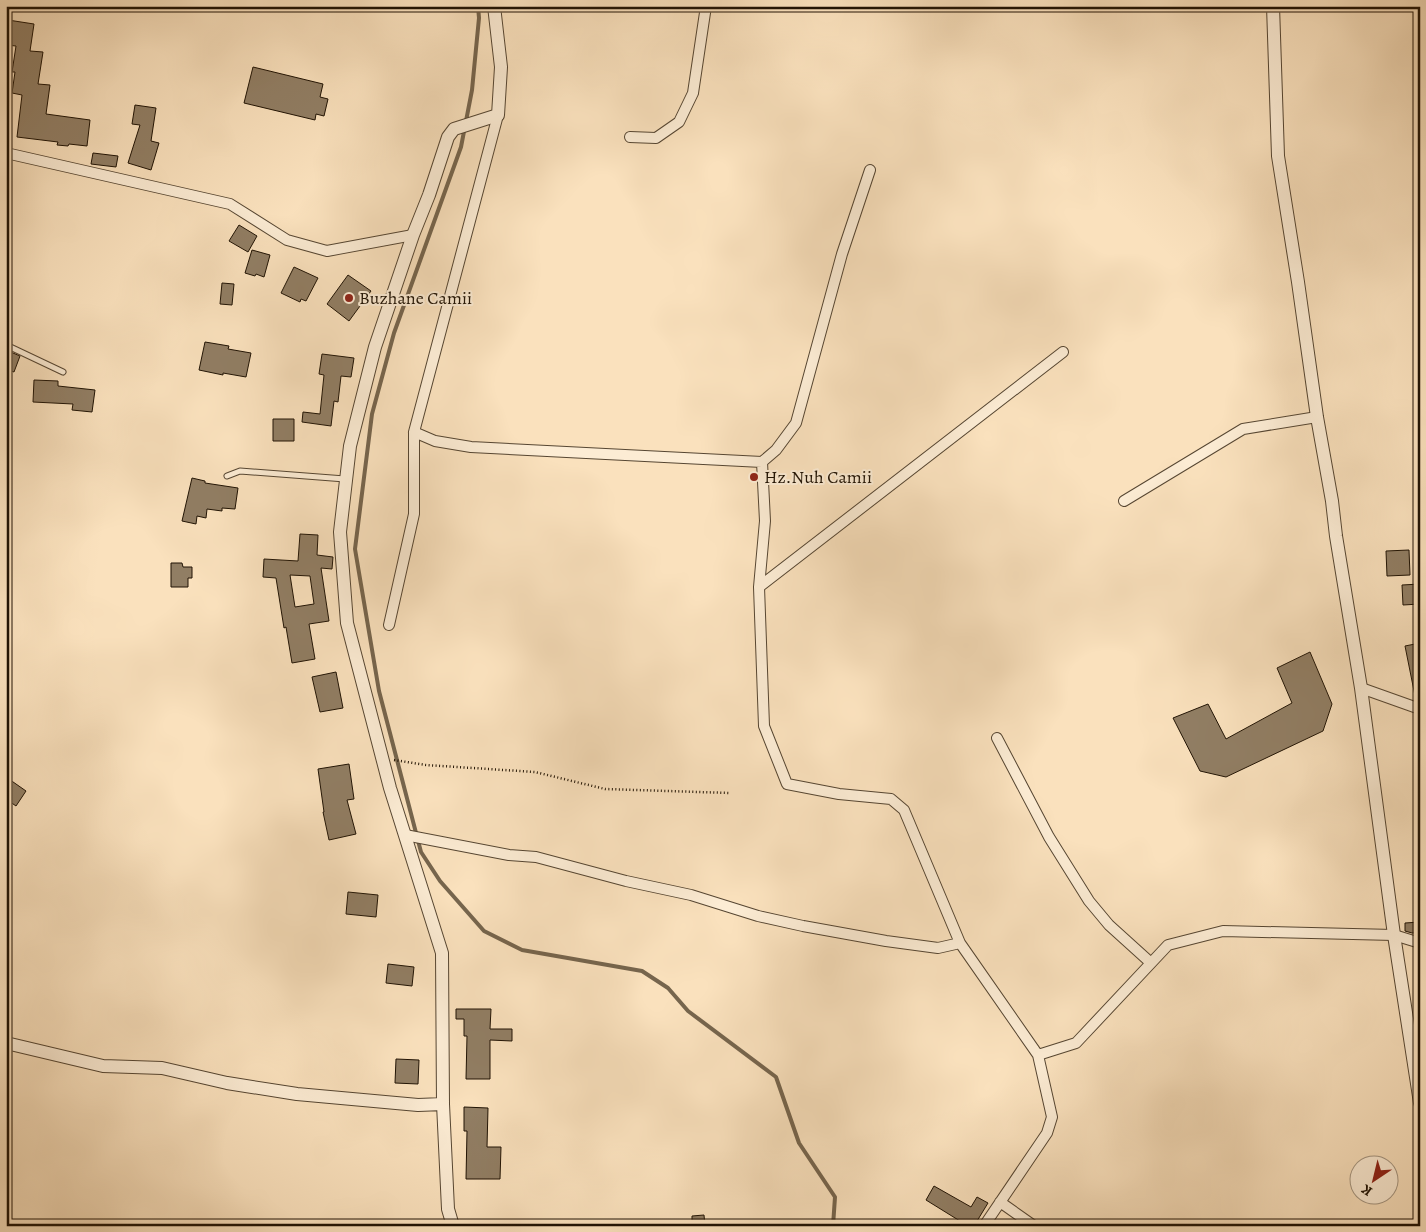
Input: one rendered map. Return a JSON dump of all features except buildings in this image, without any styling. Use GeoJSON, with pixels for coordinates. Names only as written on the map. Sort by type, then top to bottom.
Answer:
{"type":"FeatureCollection","features":[{"type":"Feature","properties":{"kind":"street"},"geometry":{"type":"LineString","coordinates":[[389,625],[414,514],[414,432],[498,115],[501,67],[494,6]]}},
{"type":"Feature","properties":{"kind":"street"},"geometry":{"type":"LineString","coordinates":[[630,137],[656,138],[679,122],[693,93],[706,6]]}},
{"type":"Feature","properties":{"kind":"street"},"geometry":{"type":"LineString","coordinates":[[1273,6],[1278,156],[1317,417],[1361,688],[1394,935],[1420,1103]]}},
{"type":"Feature","properties":{"kind":"street"},"geometry":{"type":"LineString","coordinates":[[453,1226],[448,1208],[443,1104],[442,953],[390,788],[346,623],[340,532],[350,446],[375,347],[448,137],[454,129],[498,115]]}},
{"type":"Feature","properties":{"kind":"street"},"geometry":{"type":"LineString","coordinates":[[6,153],[230,204],[287,240],[327,251],[413,235]]}},
{"type":"Feature","properties":{"kind":"street"},"geometry":{"type":"LineString","coordinates":[[414,432],[434,441],[471,447],[762,462],[776,450],[796,423],[842,254],[870,170]]}},
{"type":"Feature","properties":{"kind":"street"},"geometry":{"type":"LineString","coordinates":[[759,587],[1063,352]]}},
{"type":"Feature","properties":{"kind":"street"},"geometry":{"type":"LineString","coordinates":[[1124,501],[1243,429],[1317,417]]}},
{"type":"Feature","properties":{"kind":"street"},"geometry":{"type":"LineString","coordinates":[[762,462],[765,521],[759,587],[764,726],[787,784],[839,794],[891,799],[904,810],[960,943],[1038,1054],[1052,1117],[1047,1133],[984,1226]]}},
{"type":"Feature","properties":{"kind":"street"},"geometry":{"type":"LineString","coordinates":[[1361,688],[1420,709]]}},
{"type":"Feature","properties":{"kind":"street"},"geometry":{"type":"LineString","coordinates":[[997,738],[1049,837],[1089,901],[1109,925],[1151,963]]}},
{"type":"Feature","properties":{"kind":"street"},"geometry":{"type":"LineString","coordinates":[[405,835],[508,855],[536,857],[626,881],[691,895],[758,916],[803,926],[938,948],[960,943]]}},
{"type":"Feature","properties":{"kind":"street"},"geometry":{"type":"LineString","coordinates":[[1038,1054],[1076,1043],[1168,946],[1223,931],[1394,935],[1420,943]]}},
{"type":"Feature","properties":{"kind":"street"},"geometry":{"type":"LineString","coordinates":[[6,1042],[103,1066],[162,1068],[227,1084],[297,1094],[418,1105],[443,1104]]}},
{"type":"Feature","properties":{"kind":"street"},"geometry":{"type":"LineString","coordinates":[[1000,1202],[1034,1226]]}},
{"type":"Feature","properties":{"kind":"lane"},"geometry":{"type":"LineString","coordinates":[[6,345],[63,372]]}},
{"type":"Feature","properties":{"kind":"lane"},"geometry":{"type":"LineString","coordinates":[[227,476],[240,470],[346,479]]}},
{"type":"Feature","properties":{"kind":"path"},"geometry":{"type":"LineString","coordinates":[[391,759],[426,765],[535,772],[605,789],[730,793]]}},
{"type":"Feature","properties":{"kind":"waterway"},"geometry":{"type":"LineString","coordinates":[[478,6],[479,18],[472,90],[461,147],[394,333],[372,414],[355,549],[379,691],[421,852],[440,881],[484,931],[522,950],[642,971],[668,988],[688,1011],[776,1077],[799,1143],[835,1197],[833,1226]]}},
{"type":"Feature","properties":{"kind":"place","name":"Buzhane Camii"},"geometry":{"type":"Point","coordinates":[349,298]}},
{"type":"Feature","properties":{"kind":"place","name":"Hz.Nuh Camii"},"geometry":{"type":"Point","coordinates":[754,477]}}]}
